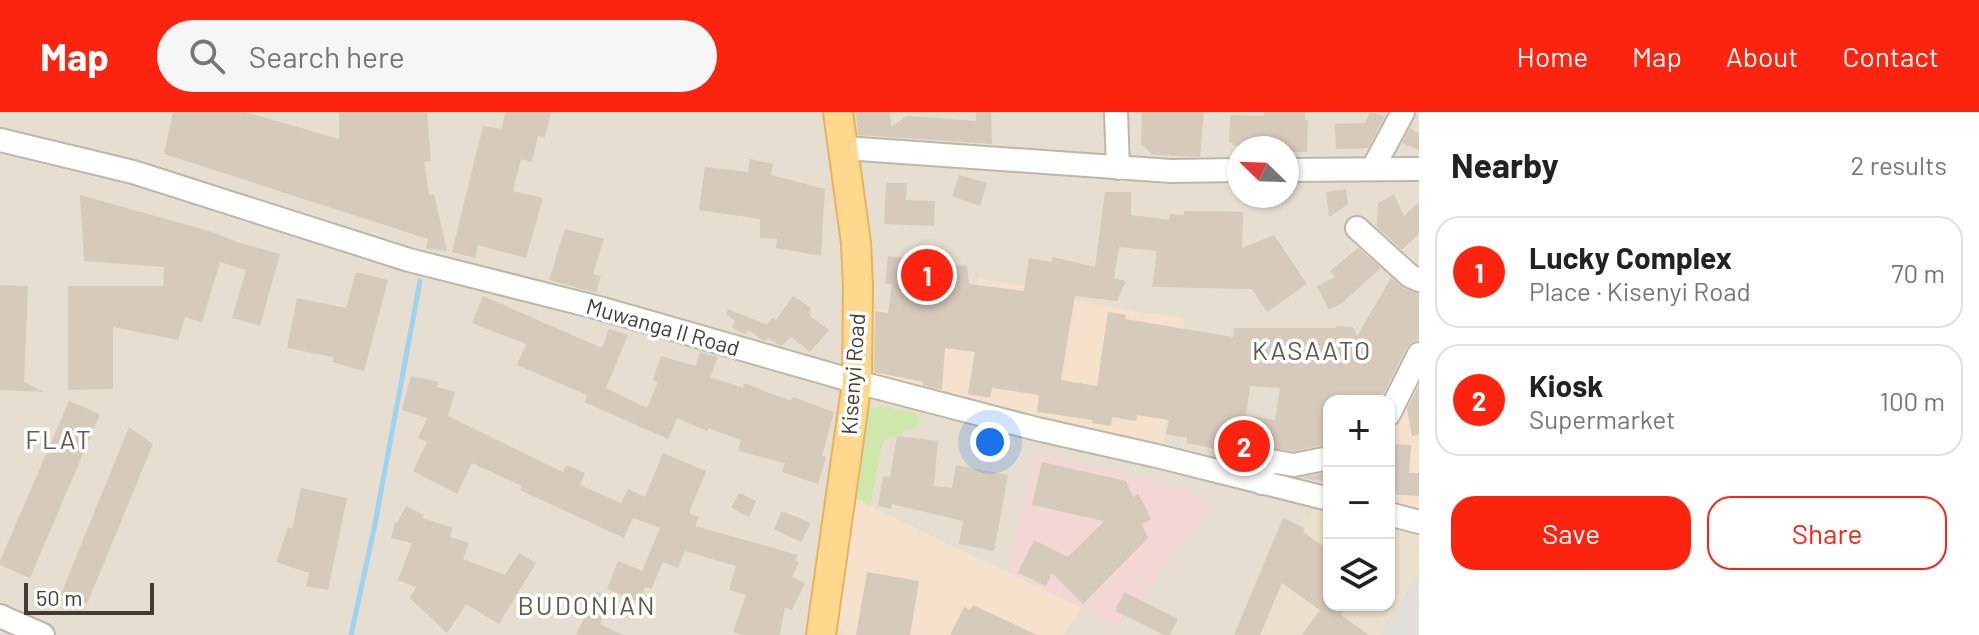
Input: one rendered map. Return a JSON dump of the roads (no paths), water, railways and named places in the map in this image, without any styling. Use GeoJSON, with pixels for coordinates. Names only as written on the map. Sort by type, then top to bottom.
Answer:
{"type":"FeatureCollection","features":[{"type":"Feature","properties":{"kind":"main road","name":"Kisenyi Road"},"geometry":{"type":"LineString","coordinates":[[823,634],[857,382],[858,286],[853,207],[838,112]]}},
{"type":"Feature","properties":{"kind":"street"},"geometry":{"type":"LineString","coordinates":[[1116,112],[1118,168]]}},
{"type":"Feature","properties":{"kind":"street"},"geometry":{"type":"LineString","coordinates":[[1373,168],[1403,112]]}},
{"type":"Feature","properties":{"kind":"street","name":"Muwanga II Road"},"geometry":{"type":"LineString","coordinates":[[0,140],[133,172],[409,260],[603,309],[857,382],[1323,498]]}},
{"type":"Feature","properties":{"kind":"street"},"geometry":{"type":"LineString","coordinates":[[845,148],[1118,168],[1227,170]]}},
{"type":"Feature","properties":{"kind":"street"},"geometry":{"type":"LineString","coordinates":[[1299,170],[1419,169]]}},
{"type":"Feature","properties":{"kind":"street"},"geometry":{"type":"LineString","coordinates":[[1357,228],[1410,276],[1419,280]]}},
{"type":"Feature","properties":{"kind":"street"},"geometry":{"type":"LineString","coordinates":[[1395,402],[1419,354]]}},
{"type":"Feature","properties":{"kind":"street"},"geometry":{"type":"LineString","coordinates":[[1262,483],[1265,460],[1294,465],[1323,459]]}},
{"type":"Feature","properties":{"kind":"street"},"geometry":{"type":"LineString","coordinates":[[1395,516],[1419,522]]}},
{"type":"Feature","properties":{"kind":"street"},"geometry":{"type":"LineString","coordinates":[[0,616],[43,635]]}},
{"type":"Feature","properties":{"kind":"waterway"},"geometry":{"type":"LineString","coordinates":[[351,635],[420,281]]}},
{"type":"Feature","properties":{"kind":"place","name":"Lucky Complex"},"geometry":{"type":"Point","coordinates":[927,275]}},
{"type":"Feature","properties":{"kind":"place","name":"Kiosk"},"geometry":{"type":"Point","coordinates":[1244,446]}},
{"type":"Feature","properties":{"kind":"district","name":"KASAATO"},"geometry":{"type":"Point","coordinates":[1312,351]}},
{"type":"Feature","properties":{"kind":"district","name":"FLAT"},"geometry":{"type":"Point","coordinates":[59,440]}},
{"type":"Feature","properties":{"kind":"district","name":"BUDONIAN"},"geometry":{"type":"Point","coordinates":[587,606]}}]}
